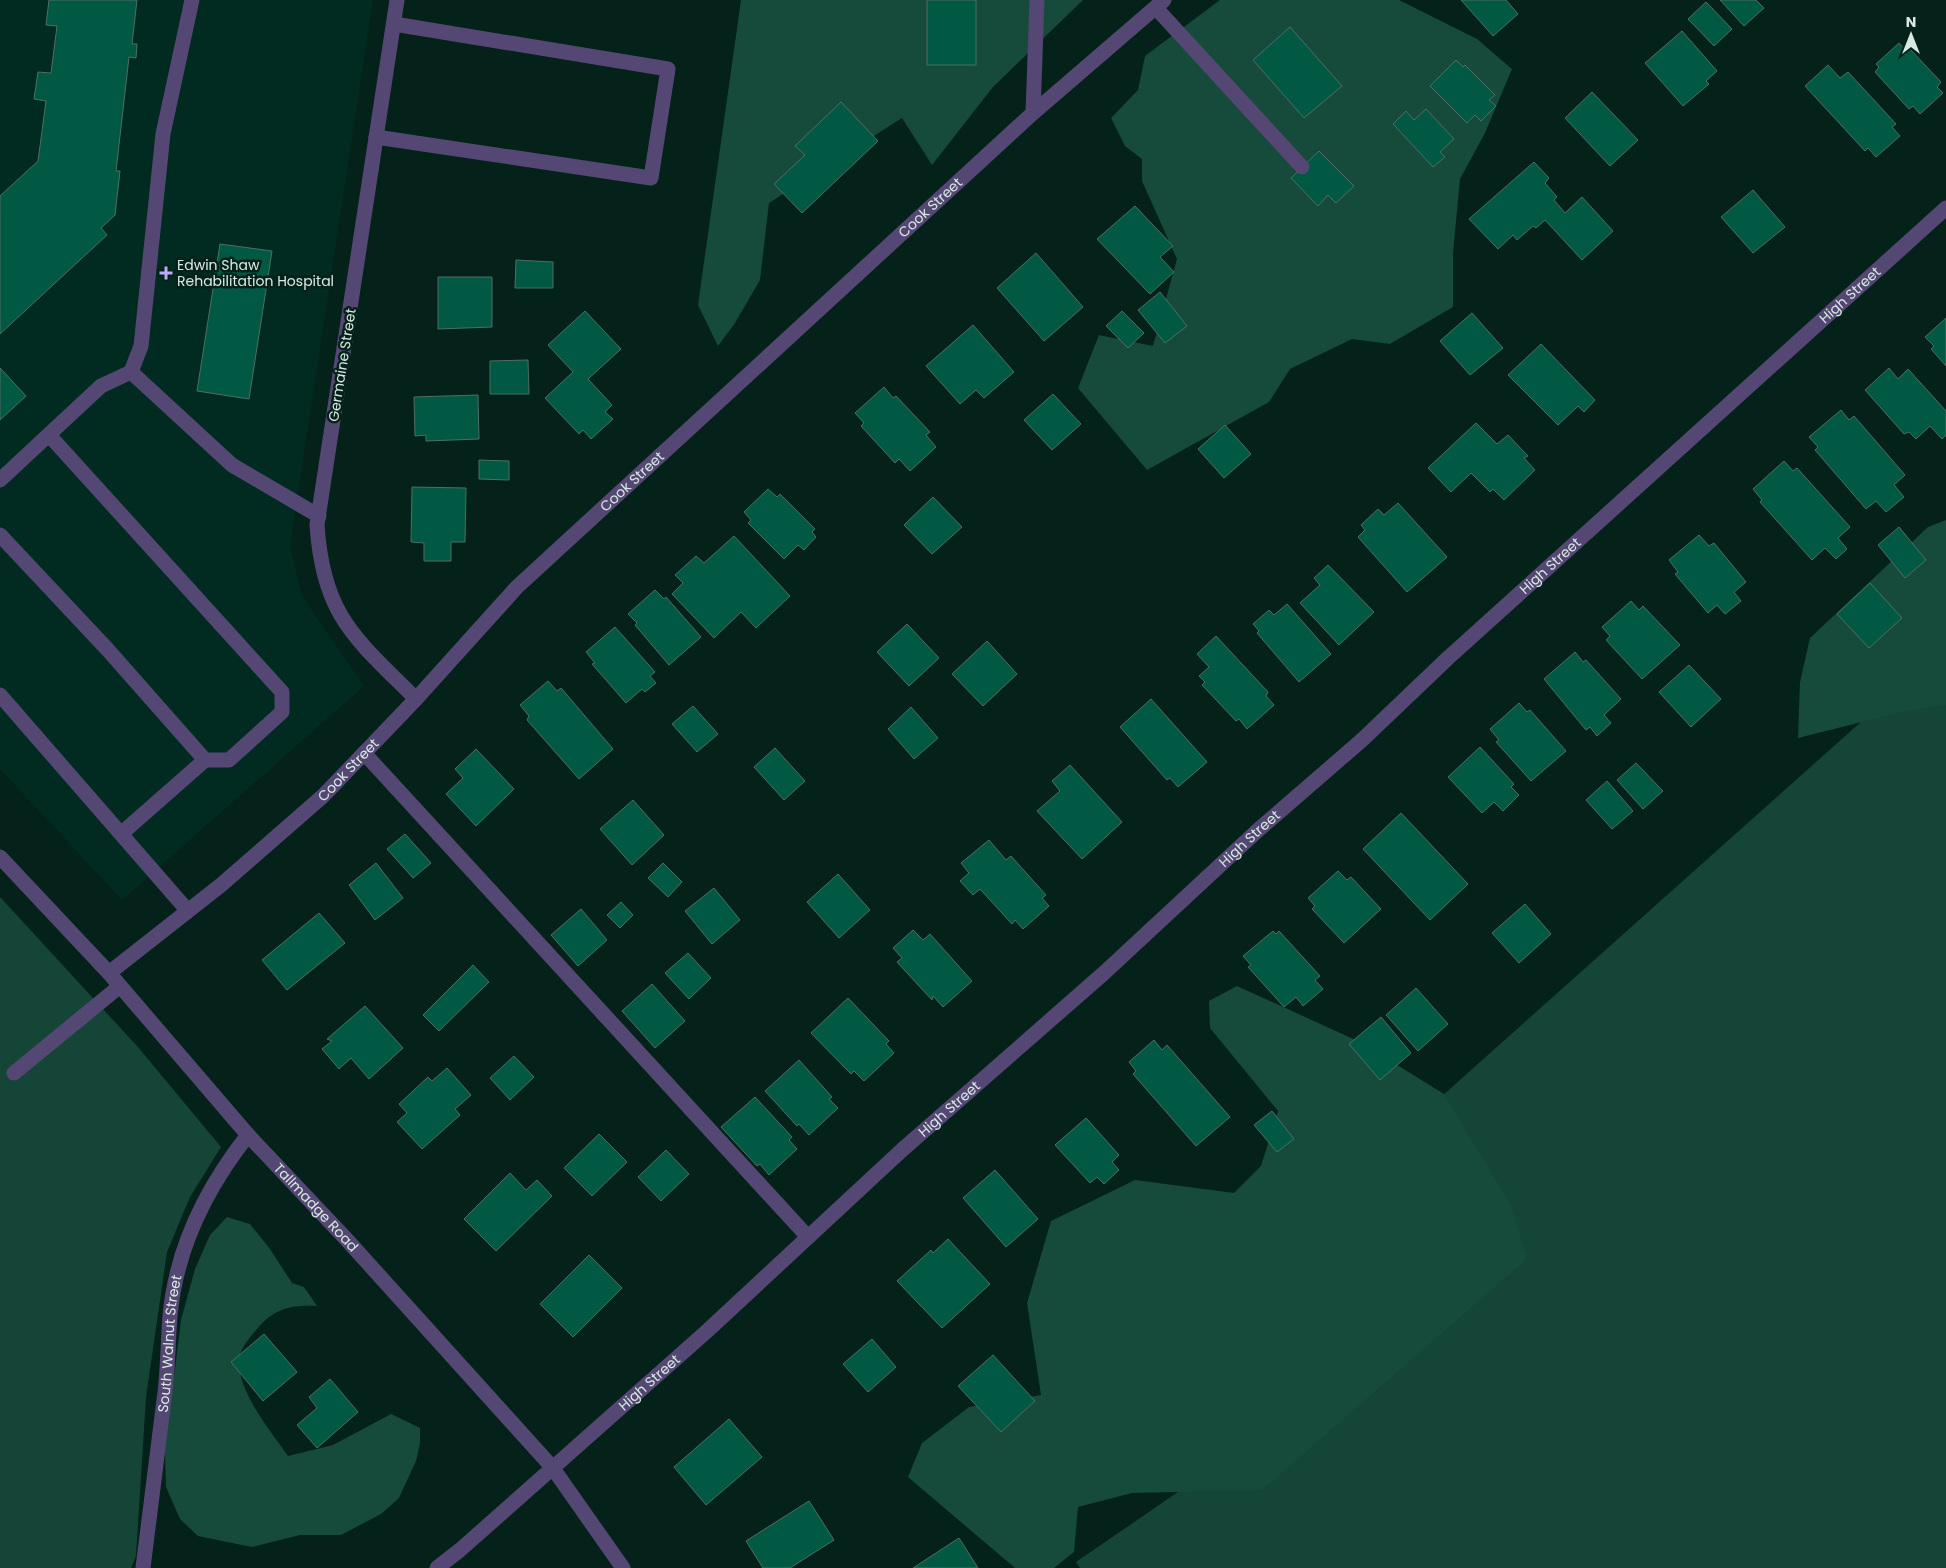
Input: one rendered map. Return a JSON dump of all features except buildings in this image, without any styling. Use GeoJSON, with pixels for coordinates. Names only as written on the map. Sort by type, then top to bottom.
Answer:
{"type":"FeatureCollection","features":[{"type":"Feature","properties":{"kind":"street"},"geometry":{"type":"LineString","coordinates":[[0,480],[101,386],[131,372],[141,346],[163,134],[192,0]]}},
{"type":"Feature","properties":{"kind":"street","name":"Germaine Street"},"geometry":{"type":"LineString","coordinates":[[397,0],[319,516],[319,555],[326,585],[338,613],[355,638],[416,700]]}},
{"type":"Feature","properties":{"kind":"street"},"geometry":{"type":"LineString","coordinates":[[1033,113],[1037,0]]}},
{"type":"Feature","properties":{"kind":"street"},"geometry":{"type":"LineString","coordinates":[[1160,4],[1302,168]]}},
{"type":"Feature","properties":{"kind":"street","name":"Cook Street"},"geometry":{"type":"LineString","coordinates":[[110,973],[188,911],[323,796],[416,700],[517,587],[1033,113],[1160,4]]}},
{"type":"Feature","properties":{"kind":"street"},"geometry":{"type":"LineString","coordinates":[[376,136],[651,178],[668,69],[394,24]]}},
{"type":"Feature","properties":{"kind":"street","name":"High Street"},"geometry":{"type":"LineString","coordinates":[[437,1568],[453,1562],[552,1467],[706,1332],[902,1150],[1104,973],[1257,831],[1362,740],[1448,658],[1946,208]]}},
{"type":"Feature","properties":{"kind":"street"},"geometry":{"type":"LineString","coordinates":[[131,372],[232,465],[319,516]]}},
{"type":"Feature","properties":{"kind":"street"},"geometry":{"type":"LineString","coordinates":[[49,435],[282,692],[282,712],[229,760],[205,760],[122,833]]}},
{"type":"Feature","properties":{"kind":"street"},"geometry":{"type":"LineString","coordinates":[[0,535],[108,650],[205,760]]}},
{"type":"Feature","properties":{"kind":"street"},"geometry":{"type":"LineString","coordinates":[[0,695],[188,911]]}},
{"type":"Feature","properties":{"kind":"street"},"geometry":{"type":"LineString","coordinates":[[364,753],[808,1237]]}},
{"type":"Feature","properties":{"kind":"street","name":"Tallmadge Road"},"geometry":{"type":"LineString","coordinates":[[0,856],[110,973],[248,1135],[348,1241],[552,1467],[623,1568]]}},
{"type":"Feature","properties":{"kind":"street"},"geometry":{"type":"LineString","coordinates":[[14,1073],[120,986]]}},
{"type":"Feature","properties":{"kind":"street","name":"South Walnut Street"},"geometry":{"type":"LineString","coordinates":[[142,1568],[166,1389],[170,1314],[183,1250],[207,1195],[223,1166],[248,1135]]}},
{"type":"Feature","properties":{"kind":"shaded area","name":"Edwin Shaw Rehabilitation Hospital"},"geometry":{"type":"Polygon","coordinates":[[[0,0],[373,0],[290,546],[302,596],[364,686],[122,900],[0,769],[0,0]]]}},
{"type":"Feature","properties":{"kind":"shaded area"},"geometry":{"type":"Polygon","coordinates":[[[741,0],[1083,0],[993,87],[932,165],[902,118],[769,203],[760,280],[735,323],[718,346],[698,305],[741,0]]]}},
{"type":"Feature","properties":{"kind":"shaded area"},"geometry":{"type":"Polygon","coordinates":[[[1220,0],[1399,0],[1477,39],[1512,69],[1485,133],[1460,179],[1453,253],[1453,307],[1390,344],[1352,339],[1290,369],[1269,402],[1147,470],[1078,388],[1099,335],[1153,346],[1177,259],[1142,181],[1142,159],[1125,146],[1111,118],[1138,90],[1145,56],[1220,0]]]}},
{"type":"Feature","properties":{"kind":"shaded area"},"geometry":{"type":"Polygon","coordinates":[[[1946,520],[1946,705],[1906,711],[1798,738],[1800,682],[1810,638],[1928,527],[1946,520]]]}},
{"type":"Feature","properties":{"kind":"shaded area"},"geometry":{"type":"Polygon","coordinates":[[[1946,646],[1946,1568],[1080,1568],[1076,1562],[1191,1483],[1107,1395],[1946,646]]]}},
{"type":"Feature","properties":{"kind":"shaded area"},"geometry":{"type":"Polygon","coordinates":[[[0,897],[137,1046],[221,1147],[190,1197],[167,1252],[146,1397],[136,1556],[131,1568],[0,1568],[0,897]]]}},
{"type":"Feature","properties":{"kind":"shaded area"},"geometry":{"type":"Polygon","coordinates":[[[1237,986],[1360,1042],[1444,1094],[1511,1205],[1527,1259],[1262,1490],[1132,1493],[1078,1507],[1074,1552],[1054,1568],[1015,1568],[908,1477],[922,1443],[969,1407],[1041,1395],[1027,1303],[1051,1221],[1135,1180],[1234,1193],[1261,1166],[1278,1111],[1210,1028],[1209,1001],[1237,986]]]}},
{"type":"Feature","properties":{"kind":"shaded area"},"geometry":{"type":"Polygon","coordinates":[[[227,1217],[250,1224],[270,1249],[292,1283],[304,1287],[317,1306],[291,1307],[270,1316],[250,1338],[240,1355],[239,1368],[248,1394],[263,1421],[288,1456],[333,1445],[391,1414],[420,1428],[420,1443],[416,1461],[399,1498],[381,1514],[341,1535],[300,1535],[252,1547],[198,1536],[180,1519],[166,1487],[165,1450],[181,1320],[195,1269],[210,1235],[227,1217]]]}},
{"type":"Feature","properties":{"kind":"place","name":"Edwin Shaw Rehabilitation Hospital"},"geometry":{"type":"Point","coordinates":[166,273]}}]}
